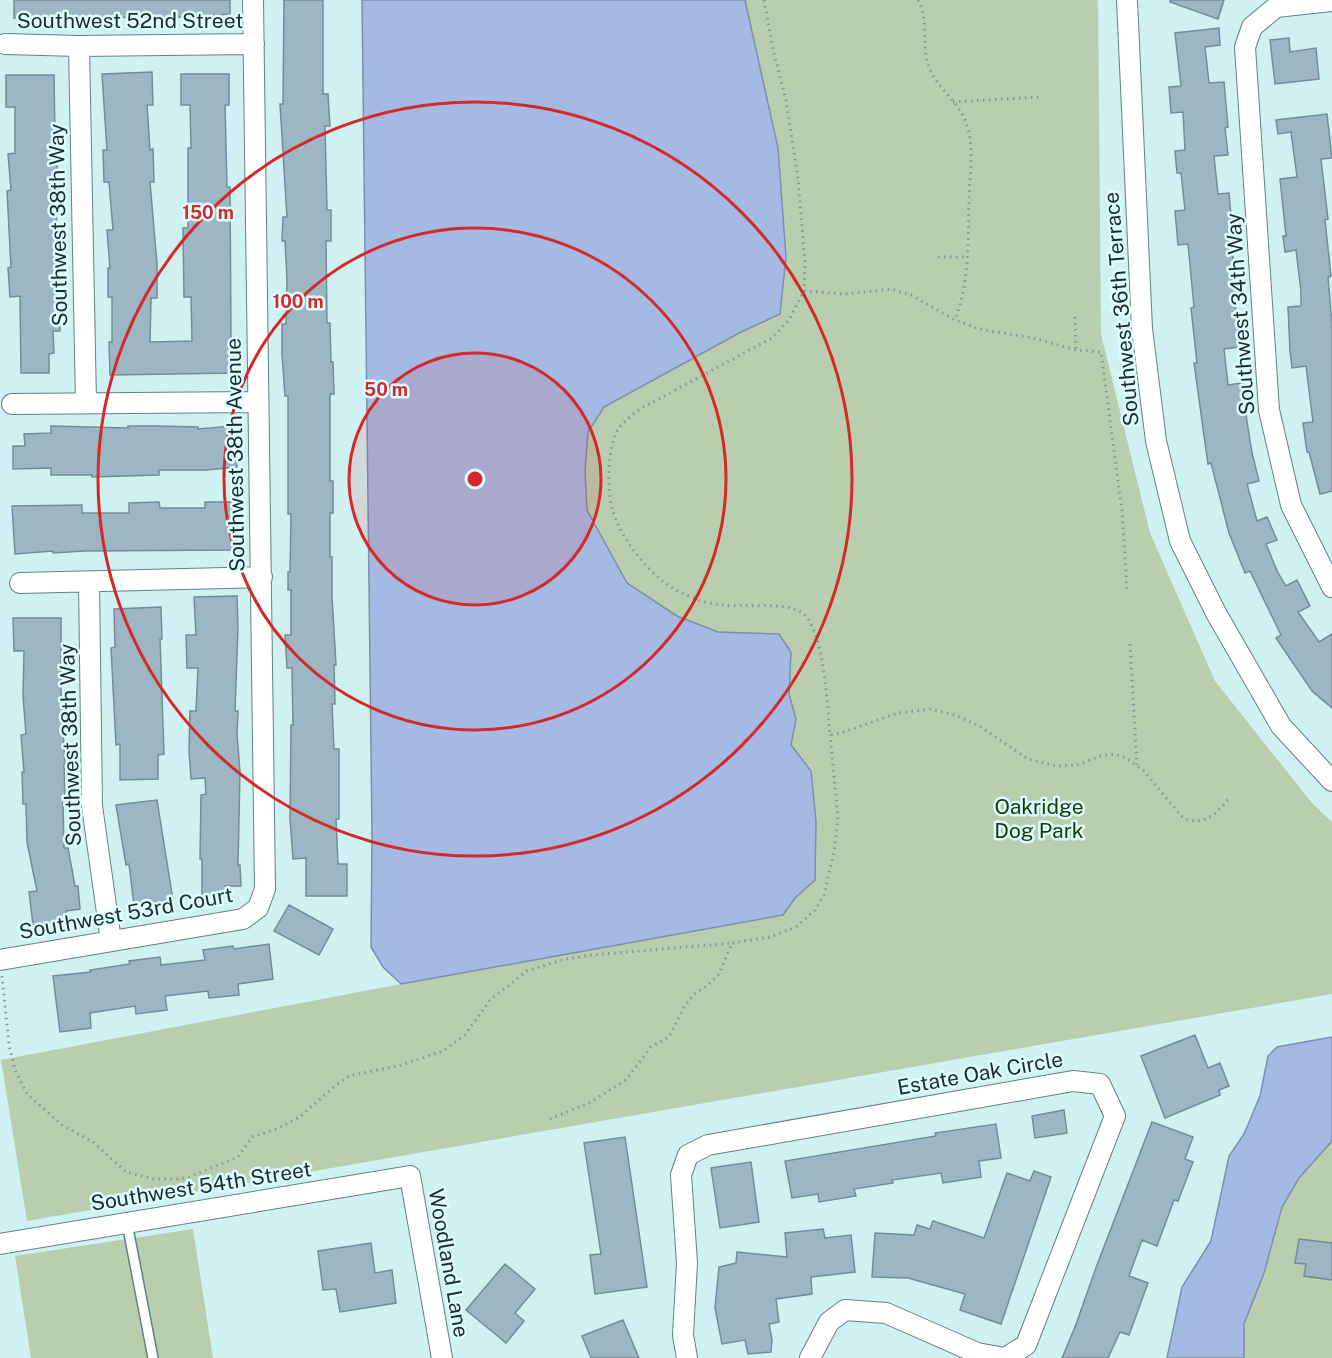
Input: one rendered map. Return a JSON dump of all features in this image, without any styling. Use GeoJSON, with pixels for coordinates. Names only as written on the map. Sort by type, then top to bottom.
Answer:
{"type":"FeatureCollection","features":[{"type":"Feature","properties":{"kind":"street","name":"Southwest 38th Avenue"},"geometry":{"type":"LineString","coordinates":[[253,0],[266,889],[258,908]]}},
{"type":"Feature","properties":{"kind":"street","name":"Southwest 36th Terrace"},"geometry":{"type":"LineString","coordinates":[[1127,0],[1142,329],[1156,441],[1180,541],[1216,613],[1281,726],[1332,781]]}},
{"type":"Feature","properties":{"kind":"street","name":"Southwest 34th Way"},"geometry":{"type":"LineString","coordinates":[[1332,1],[1276,7],[1252,27],[1245,47],[1269,410],[1291,505],[1332,587]]}},
{"type":"Feature","properties":{"kind":"street","name":"Southwest 52nd Street"},"geometry":{"type":"LineString","coordinates":[[5,44],[79,46],[254,44]]}},
{"type":"Feature","properties":{"kind":"street","name":"Southwest 38th Way"},"geometry":{"type":"LineString","coordinates":[[79,46],[86,403]]}},
{"type":"Feature","properties":{"kind":"street"},"geometry":{"type":"LineString","coordinates":[[12,404],[258,402]]}},
{"type":"Feature","properties":{"kind":"street"},"geometry":{"type":"LineString","coordinates":[[20,583],[262,577]]}},
{"type":"Feature","properties":{"kind":"street","name":"Southwest 38th Way"},"geometry":{"type":"LineString","coordinates":[[89,582],[92,806],[111,941]]}},
{"type":"Feature","properties":{"kind":"street","name":"Southwest 53rd Court"},"geometry":{"type":"LineString","coordinates":[[0,960],[243,919],[258,908]]}},
{"type":"Feature","properties":{"kind":"street","name":"Estate Oak Circle"},"geometry":{"type":"LineString","coordinates":[[687,1358],[682,1335],[687,1263],[681,1175],[688,1155],[708,1145],[1073,1081],[1100,1084],[1115,1116],[1026,1346],[1005,1358],[977,1353],[886,1313],[844,1310],[829,1322],[810,1358]]}},
{"type":"Feature","properties":{"kind":"street","name":"Southwest 54th Street"},"geometry":{"type":"LineString","coordinates":[[0,1244],[410,1176]]}},
{"type":"Feature","properties":{"kind":"street","name":"Woodland Lane"},"geometry":{"type":"LineString","coordinates":[[410,1176],[442,1358]]}},
{"type":"Feature","properties":{"kind":"lane"},"geometry":{"type":"LineString","coordinates":[[127,1223],[153,1358]]}},
{"type":"Feature","properties":{"kind":"path"},"geometry":{"type":"LineString","coordinates":[[0,960],[9,1045],[15,1070],[27,1094],[62,1125],[93,1142],[126,1172],[154,1179],[178,1179],[189,1177],[238,1157],[252,1137],[277,1129],[301,1116],[349,1076],[401,1065],[442,1051],[465,1035],[490,1000],[527,970],[591,955],[732,943],[770,937],[796,927],[815,910],[824,895],[834,852],[838,817],[824,672],[813,627],[801,612],[778,606],[722,605],[698,600],[675,589],[655,575],[639,557],[612,508],[610,475],[611,449],[618,430],[628,417],[772,338],[789,320],[804,291],[805,262],[798,179],[786,100],[764,0]]}},
{"type":"Feature","properties":{"kind":"path"},"geometry":{"type":"LineString","coordinates":[[918,0],[923,8],[924,50],[929,68],[964,116],[972,153],[967,257],[961,304],[955,320]]}},
{"type":"Feature","properties":{"kind":"path"},"geometry":{"type":"LineString","coordinates":[[954,102],[1041,97]]}},
{"type":"Feature","properties":{"kind":"path"},"geometry":{"type":"LineString","coordinates":[[938,257],[967,257]]}},
{"type":"Feature","properties":{"kind":"path"},"geometry":{"type":"LineString","coordinates":[[804,291],[845,294],[891,289],[911,295],[955,320],[979,329],[1033,338],[1076,350],[1101,351],[1120,490],[1127,589]]}},
{"type":"Feature","properties":{"kind":"path"},"geometry":{"type":"LineString","coordinates":[[1076,316],[1076,350]]}},
{"type":"Feature","properties":{"kind":"path"},"geometry":{"type":"LineString","coordinates":[[1130,644],[1138,766]]}},
{"type":"Feature","properties":{"kind":"path"},"geometry":{"type":"LineString","coordinates":[[830,735],[898,713],[931,708],[955,715],[981,727],[1028,759],[1056,766],[1077,765],[1100,756],[1114,754],[1126,758],[1138,766],[1183,818],[1191,821],[1201,822],[1209,818],[1221,809],[1229,798]]}},
{"type":"Feature","properties":{"kind":"path"},"geometry":{"type":"LineString","coordinates":[[550,1119],[587,1104],[626,1080],[651,1047],[669,1037],[684,1007],[694,994],[707,986],[719,974],[732,943]]}},
{"type":"Feature","properties":{"kind":"green space","name":"Oakridge Dog Park"},"geometry":{"type":"Polygon","coordinates":[[[745,0],[1098,0],[1101,334],[1150,533],[1215,681],[1312,803],[1332,822],[1332,994],[27,1221],[1,1060],[401,984],[783,915],[795,898],[815,880],[816,821],[811,771],[791,745],[796,719],[789,694],[791,652],[779,634],[718,632],[677,616],[627,583],[587,510],[585,471],[588,432],[604,407],[741,332],[780,314],[778,148],[745,0]]]}},
{"type":"Feature","properties":{"kind":"green space"},"geometry":{"type":"Polygon","coordinates":[[[1332,1141],[1332,1358],[1244,1358],[1244,1324],[1264,1273],[1282,1207],[1299,1178],[1332,1141]]]}},
{"type":"Feature","properties":{"kind":"green space"},"geometry":{"type":"Polygon","coordinates":[[[193,1229],[213,1358],[31,1358],[15,1256],[193,1229]]]}},
{"type":"Feature","properties":{"kind":"water"},"geometry":{"type":"Polygon","coordinates":[[[362,0],[745,0],[778,148],[786,257],[780,314],[741,332],[604,407],[588,432],[585,471],[587,510],[627,583],[677,616],[718,632],[779,634],[791,652],[789,694],[796,719],[791,745],[811,771],[816,821],[815,880],[795,898],[783,915],[401,984],[383,967],[371,947],[372,834],[362,0]]]}},
{"type":"Feature","properties":{"kind":"water"},"geometry":{"type":"Polygon","coordinates":[[[1332,1037],[1332,1141],[1299,1178],[1282,1207],[1264,1273],[1244,1324],[1244,1358],[1167,1358],[1182,1287],[1211,1241],[1229,1156],[1244,1134],[1260,1096],[1268,1056],[1277,1047],[1332,1037]]]}},
{"type":"Feature","properties":{"kind":"building"},"geometry":{"type":"Polygon","coordinates":[[[14,0],[230,0],[230,14],[190,17],[14,18],[14,0]]]}},
{"type":"Feature","properties":{"kind":"building"},"geometry":{"type":"Polygon","coordinates":[[[284,0],[323,0],[323,94],[328,94],[330,126],[325,126],[327,210],[331,210],[331,241],[326,241],[327,323],[330,323],[334,394],[330,394],[330,481],[333,481],[333,513],[330,513],[330,557],[332,557],[336,665],[334,665],[335,704],[332,704],[334,749],[339,749],[339,819],[336,819],[338,864],[347,864],[347,896],[306,896],[306,858],[293,859],[290,819],[292,668],[287,668],[285,635],[291,635],[291,590],[288,590],[288,572],[290,572],[291,514],[288,514],[288,396],[285,396],[282,354],[282,324],[286,324],[287,280],[285,241],[282,241],[283,217],[287,217],[280,104],[283,104],[284,0]]]}},
{"type":"Feature","properties":{"kind":"building"},"geometry":{"type":"Polygon","coordinates":[[[1170,0],[1224,0],[1218,19],[1170,2],[1170,0]]]}},
{"type":"Feature","properties":{"kind":"building"},"geometry":{"type":"Polygon","coordinates":[[[1219,28],[1220,45],[1205,47],[1209,83],[1224,82],[1228,127],[1225,128],[1228,155],[1214,156],[1218,194],[1229,193],[1237,293],[1234,294],[1240,347],[1224,349],[1228,385],[1241,383],[1252,453],[1259,481],[1247,484],[1257,521],[1267,517],[1277,540],[1266,544],[1278,573],[1286,586],[1297,580],[1310,606],[1298,612],[1319,642],[1332,634],[1332,708],[1312,691],[1276,638],[1281,635],[1250,571],[1245,573],[1229,533],[1211,463],[1208,464],[1194,363],[1197,363],[1191,308],[1194,307],[1188,244],[1178,245],[1175,211],[1185,210],[1181,173],[1177,173],[1175,151],[1185,150],[1183,112],[1171,113],[1169,87],[1181,86],[1175,33],[1219,28]]]}},
{"type":"Feature","properties":{"kind":"building"},"geometry":{"type":"Polygon","coordinates":[[[1289,38],[1290,52],[1316,48],[1319,79],[1275,84],[1270,40],[1289,38]]]}},
{"type":"Feature","properties":{"kind":"building"},"geometry":{"type":"Polygon","coordinates":[[[152,72],[153,105],[147,105],[150,150],[153,149],[154,182],[150,182],[157,264],[157,298],[151,298],[150,342],[192,341],[191,297],[184,297],[183,228],[188,228],[190,105],[181,105],[181,74],[229,74],[229,105],[225,105],[227,187],[230,187],[233,373],[110,375],[109,342],[112,342],[112,297],[108,297],[108,268],[110,268],[107,230],[113,230],[109,182],[104,182],[103,150],[107,150],[102,74],[152,72]]]}},
{"type":"Feature","properties":{"kind":"building"},"geometry":{"type":"Polygon","coordinates":[[[6,75],[54,75],[58,180],[55,181],[58,259],[56,259],[60,331],[53,331],[54,353],[49,354],[49,373],[21,373],[20,296],[10,297],[8,268],[11,267],[7,191],[11,190],[8,154],[15,153],[15,107],[6,107],[6,75]]]}},
{"type":"Feature","properties":{"kind":"building"},"geometry":{"type":"Polygon","coordinates":[[[1327,114],[1332,158],[1321,159],[1328,219],[1325,220],[1331,276],[1328,277],[1332,324],[1332,491],[1320,494],[1309,452],[1307,452],[1303,423],[1313,422],[1306,366],[1292,368],[1290,351],[1288,307],[1301,306],[1301,291],[1296,250],[1285,252],[1283,236],[1286,236],[1280,179],[1297,177],[1291,132],[1278,134],[1276,120],[1327,114]]]}},
{"type":"Feature","properties":{"kind":"building"},"geometry":{"type":"Polygon","coordinates":[[[51,426],[128,428],[128,426],[159,426],[198,427],[198,429],[233,426],[237,467],[207,470],[159,470],[159,475],[92,477],[92,475],[51,475],[51,468],[13,469],[13,446],[25,446],[24,434],[51,433],[51,426]]]}},
{"type":"Feature","properties":{"kind":"building"},"geometry":{"type":"Polygon","coordinates":[[[159,502],[160,508],[205,508],[205,502],[237,502],[237,550],[53,553],[53,551],[15,554],[12,506],[82,505],[82,513],[129,513],[129,503],[159,502]]]}},
{"type":"Feature","properties":{"kind":"building"},"geometry":{"type":"Polygon","coordinates":[[[237,596],[235,711],[238,711],[240,772],[238,865],[240,865],[241,886],[225,886],[225,895],[202,895],[201,795],[206,794],[205,778],[191,779],[190,711],[196,711],[198,668],[187,668],[186,635],[196,635],[194,597],[237,596]]]}},
{"type":"Feature","properties":{"kind":"building"},"geometry":{"type":"Polygon","coordinates":[[[161,607],[164,754],[158,755],[158,779],[120,780],[120,744],[116,745],[111,648],[115,647],[114,609],[161,607]]]}},
{"type":"Feature","properties":{"kind":"building"},"geometry":{"type":"Polygon","coordinates":[[[13,618],[61,618],[61,693],[65,764],[64,848],[68,848],[75,886],[78,886],[80,909],[66,911],[67,920],[33,925],[29,892],[37,891],[27,842],[26,804],[23,804],[22,772],[24,772],[21,735],[26,734],[23,696],[24,651],[14,651],[13,618]]]}},
{"type":"Feature","properties":{"kind":"building"},"geometry":{"type":"Polygon","coordinates":[[[157,800],[173,900],[134,905],[129,864],[126,865],[116,805],[157,800]]]}},
{"type":"Feature","properties":{"kind":"building"},"geometry":{"type":"Polygon","coordinates":[[[289,905],[333,929],[319,955],[274,931],[289,905]]]}},
{"type":"Feature","properties":{"kind":"building"},"geometry":{"type":"Polygon","coordinates":[[[269,944],[273,979],[238,984],[239,995],[209,998],[208,991],[165,996],[167,1010],[136,1014],[135,1006],[90,1013],[91,1028],[60,1032],[53,976],[91,972],[90,970],[130,964],[129,961],[160,957],[161,965],[205,960],[203,950],[233,946],[234,949],[269,944]]]}},
{"type":"Feature","properties":{"kind":"building"},"geometry":{"type":"Polygon","coordinates":[[[1195,1035],[1208,1068],[1220,1063],[1229,1086],[1219,1090],[1220,1095],[1165,1118],[1141,1056],[1195,1035]]]}},
{"type":"Feature","properties":{"kind":"building"},"geometry":{"type":"Polygon","coordinates":[[[1064,1110],[1067,1133],[1035,1138],[1032,1116],[1064,1110]]]}},
{"type":"Feature","properties":{"kind":"building"},"geometry":{"type":"Polygon","coordinates":[[[1152,1122],[1193,1137],[1185,1159],[1193,1162],[1178,1201],[1174,1200],[1157,1246],[1142,1240],[1129,1276],[1148,1283],[1129,1335],[1120,1332],[1108,1358],[1062,1358],[1075,1327],[1152,1122]]]}},
{"type":"Feature","properties":{"kind":"building"},"geometry":{"type":"Polygon","coordinates":[[[996,1124],[1001,1158],[979,1161],[981,1177],[943,1183],[941,1173],[892,1180],[893,1183],[854,1189],[856,1196],[819,1202],[818,1194],[792,1198],[785,1161],[996,1124]]]}},
{"type":"Feature","properties":{"kind":"building"},"geometry":{"type":"Polygon","coordinates":[[[625,1137],[647,1287],[595,1294],[590,1255],[601,1254],[584,1143],[625,1137]]]}},
{"type":"Feature","properties":{"kind":"building"},"geometry":{"type":"Polygon","coordinates":[[[751,1162],[759,1222],[720,1228],[711,1168],[751,1162]]]}},
{"type":"Feature","properties":{"kind":"building"},"geometry":{"type":"Polygon","coordinates":[[[1034,1171],[1051,1177],[1001,1324],[960,1310],[965,1294],[908,1278],[872,1277],[875,1233],[914,1235],[917,1225],[930,1229],[933,1221],[984,1238],[1007,1173],[1030,1181],[1034,1171]]]}},
{"type":"Feature","properties":{"kind":"building"},"geometry":{"type":"Polygon","coordinates":[[[823,1229],[825,1238],[851,1235],[855,1272],[811,1277],[812,1294],[776,1299],[779,1322],[769,1324],[772,1340],[771,1352],[748,1354],[745,1340],[722,1344],[715,1308],[719,1267],[736,1263],[737,1252],[787,1257],[785,1233],[823,1229]]]}},
{"type":"Feature","properties":{"kind":"building"},"geometry":{"type":"Polygon","coordinates":[[[1299,1239],[1332,1243],[1332,1280],[1304,1276],[1306,1264],[1295,1263],[1299,1239]]]}},
{"type":"Feature","properties":{"kind":"building"},"geometry":{"type":"Polygon","coordinates":[[[371,1243],[375,1273],[392,1270],[396,1303],[340,1312],[336,1289],[323,1290],[318,1251],[371,1243]]]}},
{"type":"Feature","properties":{"kind":"building"},"geometry":{"type":"Polygon","coordinates":[[[505,1264],[535,1289],[515,1313],[524,1321],[506,1343],[466,1310],[505,1264]]]}},
{"type":"Feature","properties":{"kind":"building"},"geometry":{"type":"Polygon","coordinates":[[[623,1320],[639,1358],[591,1358],[582,1336],[623,1320]]]}}]}
